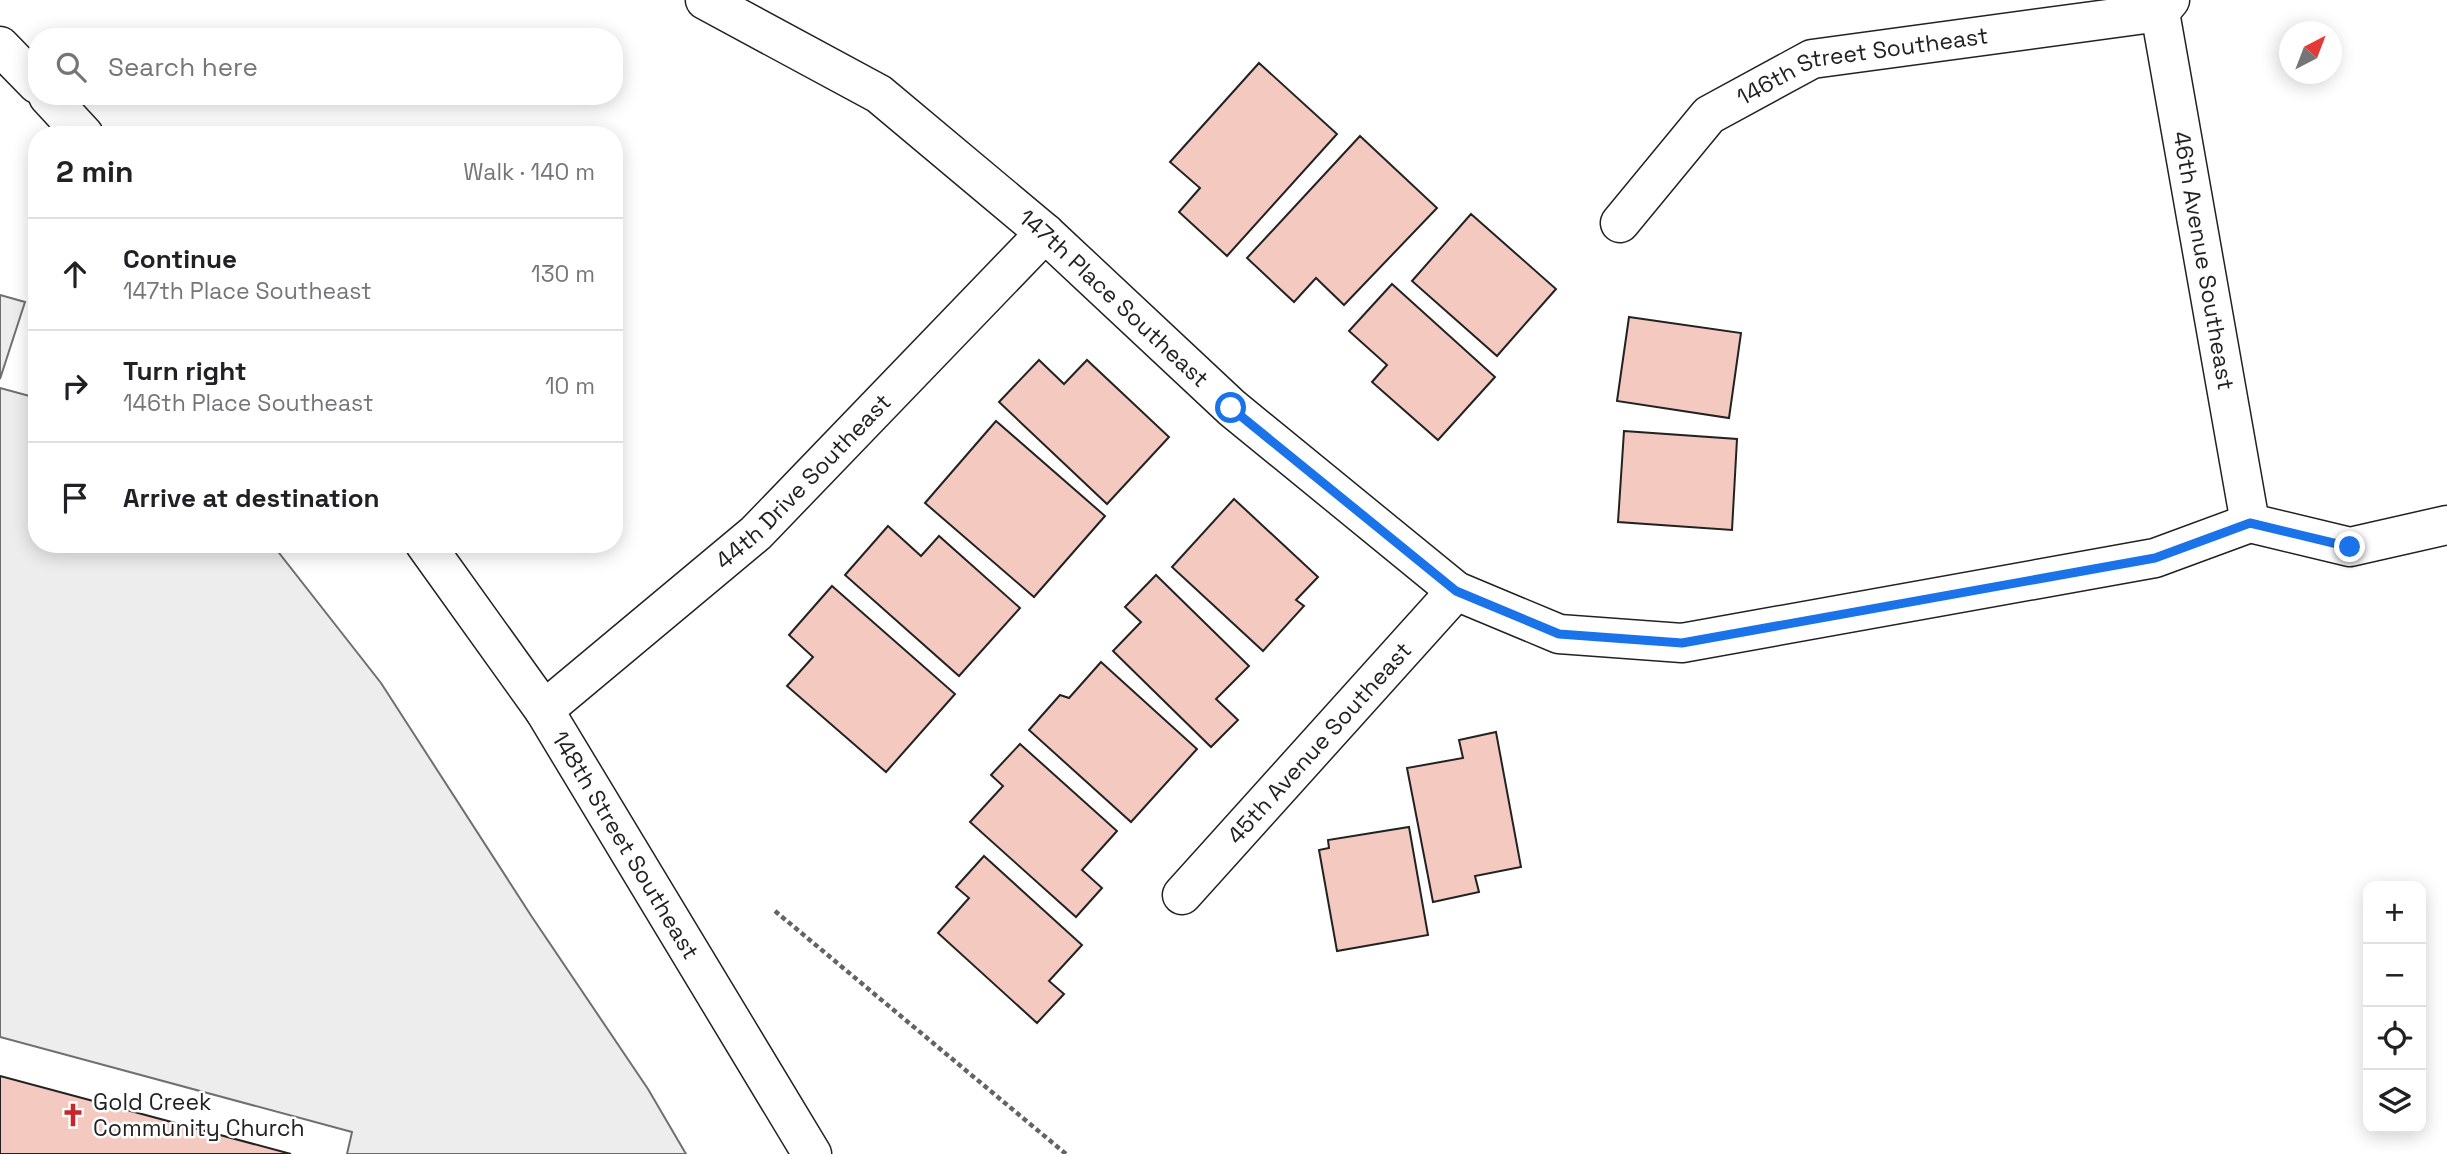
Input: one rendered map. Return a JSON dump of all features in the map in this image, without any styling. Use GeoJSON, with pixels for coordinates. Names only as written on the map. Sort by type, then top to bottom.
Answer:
{"type":"FeatureCollection","features":[{"type":"Feature","properties":{"kind":"street","name":"147th Place Southeast"},"geometry":{"type":"LineString","coordinates":[[705,0],[879,94],[1045,233],[1231,408],[1456,591],[1559,634],[1682,643],[2155,558],[2250,523]]}},
{"type":"Feature","properties":{"kind":"street","name":"146th Street Southeast"},"geometry":{"type":"LineString","coordinates":[[1620,223],[1709,115],[1812,59],[2165,6]]}},
{"type":"Feature","properties":{"kind":"street","name":"46th Avenue Southeast"},"geometry":{"type":"LineString","coordinates":[[2165,6],[2250,523]]}},
{"type":"Feature","properties":{"kind":"street"},"geometry":{"type":"LineString","coordinates":[[0,46],[28,75]]}},
{"type":"Feature","properties":{"kind":"street"},"geometry":{"type":"LineString","coordinates":[[56,105],[76,126]]}},
{"type":"Feature","properties":{"kind":"street","name":"44th Drive Southeast"},"geometry":{"type":"LineString","coordinates":[[544,710],[756,533],[1045,233]]}},
{"type":"Feature","properties":{"kind":"street"},"geometry":{"type":"LineString","coordinates":[[2250,523],[2350,547],[2447,526]]}},
{"type":"Feature","properties":{"kind":"street","name":"148th Street Southeast"},"geometry":{"type":"LineString","coordinates":[[431,553],[544,710],[812,1154]]}},
{"type":"Feature","properties":{"kind":"street","name":"45th Avenue Southeast"},"geometry":{"type":"LineString","coordinates":[[1182,895],[1456,591]]}},
{"type":"Feature","properties":{"kind":"path"},"geometry":{"type":"LineString","coordinates":[[775,911],[1066,1154]]}},
{"type":"Feature","properties":{"kind":"shaded area"},"geometry":{"type":"Polygon","coordinates":[[[0,295],[25,302],[0,379],[0,295]]]}},
{"type":"Feature","properties":{"kind":"shaded area"},"geometry":{"type":"Polygon","coordinates":[[[0,388],[28,396],[28,553],[279,553],[381,683],[532,917],[648,1089],[686,1154],[347,1154],[352,1132],[0,1037],[0,388]]]}},
{"type":"Feature","properties":{"kind":"building"},"geometry":{"type":"Polygon","coordinates":[[[1259,63],[1337,134],[1227,256],[1179,212],[1200,188],[1170,162],[1259,63]]]}},
{"type":"Feature","properties":{"kind":"building"},"geometry":{"type":"Polygon","coordinates":[[[1360,136],[1437,208],[1344,305],[1316,278],[1294,302],[1247,258],[1360,136]]]}},
{"type":"Feature","properties":{"kind":"building"},"geometry":{"type":"Polygon","coordinates":[[[1471,214],[1556,289],[1497,356],[1412,281],[1471,214]]]}},
{"type":"Feature","properties":{"kind":"building"},"geometry":{"type":"Polygon","coordinates":[[[1392,284],[1495,377],[1438,440],[1372,382],[1387,365],[1349,331],[1392,284]]]}},
{"type":"Feature","properties":{"kind":"building"},"geometry":{"type":"Polygon","coordinates":[[[1629,317],[1741,333],[1729,418],[1617,401],[1629,317]]]}},
{"type":"Feature","properties":{"kind":"building"},"geometry":{"type":"Polygon","coordinates":[[[1039,360],[1064,384],[1087,360],[1169,437],[1107,504],[999,402],[1039,360]]]}},
{"type":"Feature","properties":{"kind":"building"},"geometry":{"type":"Polygon","coordinates":[[[996,421],[1105,516],[1034,597],[925,503],[996,421]]]}},
{"type":"Feature","properties":{"kind":"building"},"geometry":{"type":"Polygon","coordinates":[[[1624,431],[1737,439],[1732,530],[1618,522],[1624,431]]]}},
{"type":"Feature","properties":{"kind":"building"},"geometry":{"type":"Polygon","coordinates":[[[1234,499],[1318,577],[1296,600],[1304,606],[1263,651],[1172,567],[1234,499]]]}},
{"type":"Feature","properties":{"kind":"building"},"geometry":{"type":"Polygon","coordinates":[[[888,526],[921,556],[939,536],[1020,608],[959,676],[845,575],[888,526]]]}},
{"type":"Feature","properties":{"kind":"building"},"geometry":{"type":"Polygon","coordinates":[[[1156,575],[1249,666],[1216,699],[1238,720],[1211,747],[1113,651],[1141,622],[1125,607],[1156,575]]]}},
{"type":"Feature","properties":{"kind":"building"},"geometry":{"type":"Polygon","coordinates":[[[832,586],[955,694],[886,772],[787,686],[813,657],[789,635],[832,586]]]}},
{"type":"Feature","properties":{"kind":"building"},"geometry":{"type":"Polygon","coordinates":[[[1101,662],[1197,749],[1131,822],[1029,730],[1060,695],[1069,698],[1101,662]]]}},
{"type":"Feature","properties":{"kind":"building"},"geometry":{"type":"Polygon","coordinates":[[[1496,732],[1521,867],[1475,876],[1479,892],[1433,902],[1407,768],[1463,758],[1459,740],[1496,732]]]}},
{"type":"Feature","properties":{"kind":"building"},"geometry":{"type":"Polygon","coordinates":[[[1020,744],[1117,831],[1082,870],[1102,888],[1076,917],[970,822],[1003,786],[991,775],[1020,744]]]}},
{"type":"Feature","properties":{"kind":"building"},"geometry":{"type":"Polygon","coordinates":[[[1409,827],[1428,935],[1337,951],[1319,850],[1329,848],[1328,840],[1409,827]]]}},
{"type":"Feature","properties":{"kind":"building"},"geometry":{"type":"Polygon","coordinates":[[[984,856],[1082,945],[1049,981],[1064,994],[1037,1023],[938,933],[969,898],[956,887],[984,856]]]}},
{"type":"Feature","properties":{"kind":"building","name":"Gold Creek Community Church"},"geometry":{"type":"Polygon","coordinates":[[[0,1076],[291,1154],[0,1154],[0,1076]]]}},
{"type":"Feature","properties":{"kind":"place","name":"Gold Creek Community Church"},"geometry":{"type":"Point","coordinates":[73,1115]}},
{"type":"Feature","properties":{"kind":"route"},"geometry":{"type":"LineString","coordinates":[[1231,408],[1456,591],[1559,634],[1682,643],[2155,558],[2250,523],[2350,547]]}}]}
